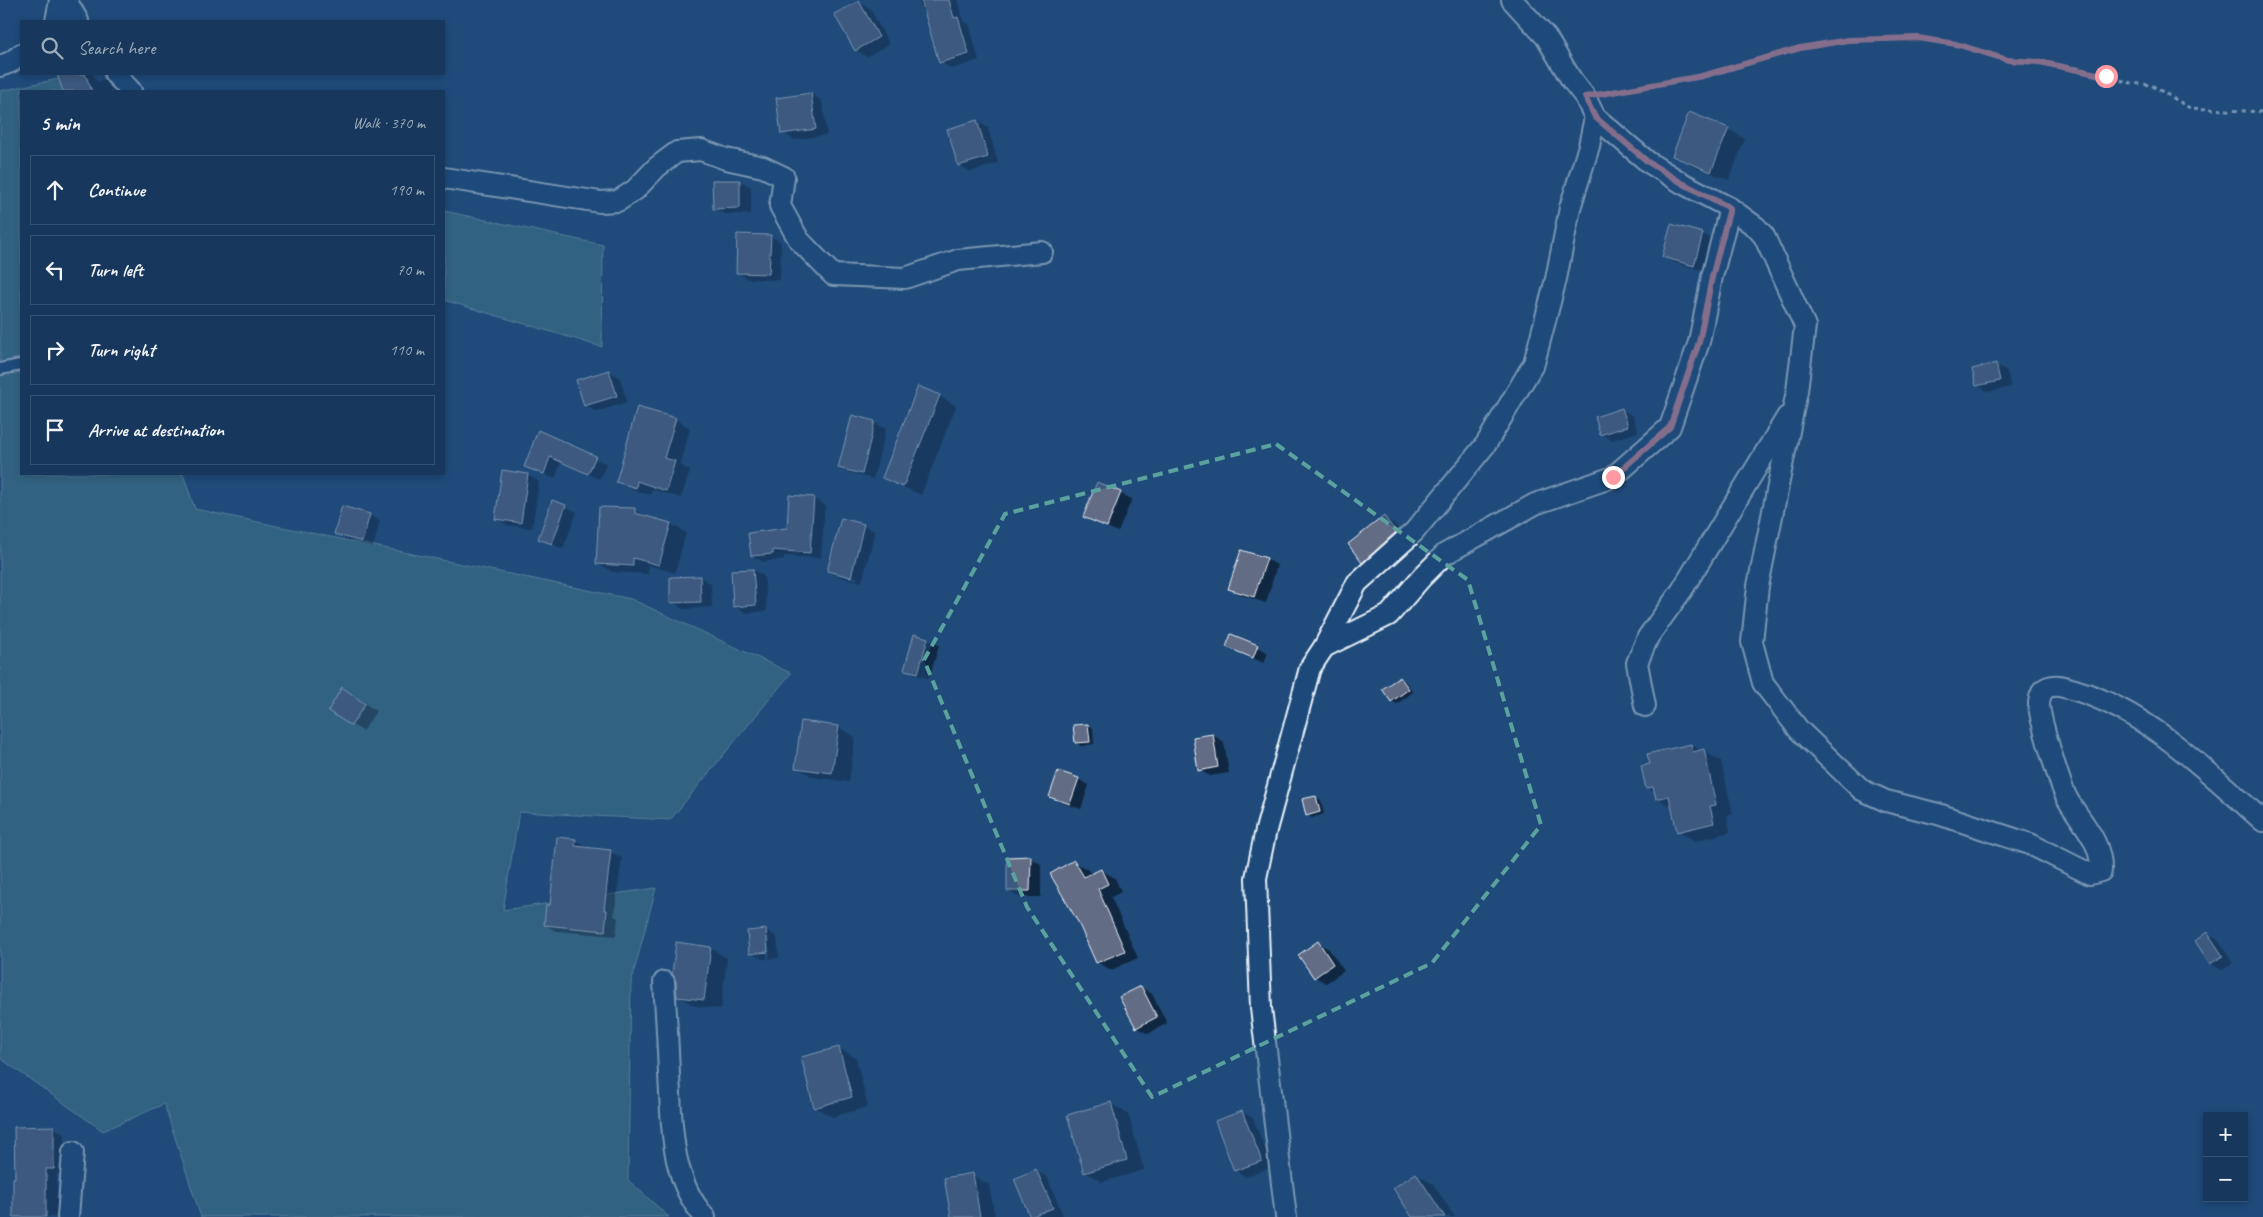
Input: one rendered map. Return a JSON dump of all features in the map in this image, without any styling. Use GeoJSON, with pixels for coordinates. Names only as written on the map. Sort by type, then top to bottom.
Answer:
{"type":"FeatureCollection","features":[{"type":"Feature","properties":{"kind":"street"},"geometry":{"type":"LineString","coordinates":[[56,20],[60,0]]}},
{"type":"Feature","properties":{"kind":"street"},"geometry":{"type":"LineString","coordinates":[[66,0],[77,20]]}},
{"type":"Feature","properties":{"kind":"street"},"geometry":{"type":"LineString","coordinates":[[1512,0],[1546,36],[1571,79],[1585,97],[1595,117],[1648,162],[1682,183],[1730,208],[1756,226],[1764,236],[1805,326],[1795,404],[1758,586],[1752,642],[1762,683],[1799,730],[1862,790],[1886,801],[1938,814],[2030,844],[2090,874],[2102,871],[2102,859],[2090,831],[2066,798],[2041,719],[2039,703],[2043,690],[2050,685],[2060,686],[2099,697],[2150,727],[2206,770],[2263,821]]}},
{"type":"Feature","properties":{"kind":"street"},"geometry":{"type":"LineString","coordinates":[[0,66],[11,62],[20,55]]}},
{"type":"Feature","properties":{"kind":"street"},"geometry":{"type":"LineString","coordinates":[[116,75],[130,90]]}},
{"type":"Feature","properties":{"kind":"street"},"geometry":{"type":"LineString","coordinates":[[1286,1217],[1262,1008],[1256,878],[1269,821],[1310,668],[1324,647],[1357,583],[1414,532],[1486,444],[1534,363],[1556,279],[1570,208],[1589,146],[1595,117]]}},
{"type":"Feature","properties":{"kind":"street"},"geometry":{"type":"LineString","coordinates":[[445,178],[600,202],[618,201],[635,190],[656,167],[677,152],[701,150],[726,159],[763,167],[784,178],[780,206],[799,240],[833,275],[905,278],[958,260],[1042,252]]}},
{"type":"Feature","properties":{"kind":"street"},"geometry":{"type":"LineString","coordinates":[[1324,647],[1389,615],[1445,554],[1535,504],[1613,477],[1670,427],[1699,342],[1712,277],[1730,208]]}},
{"type":"Feature","properties":{"kind":"street"},"geometry":{"type":"LineString","coordinates":[[1645,706],[1637,663],[1648,637],[1682,590],[1795,404]]}},
{"type":"Feature","properties":{"kind":"street"},"geometry":{"type":"LineString","coordinates":[[664,982],[673,1143],[684,1181],[695,1206],[706,1217]]}},
{"type":"Feature","properties":{"kind":"street"},"geometry":{"type":"LineString","coordinates":[[68,1217],[73,1152]]}},
{"type":"Feature","properties":{"kind":"lane"},"geometry":{"type":"LineString","coordinates":[[0,369],[20,365]]}},
{"type":"Feature","properties":{"kind":"path"},"geometry":{"type":"LineString","coordinates":[[1585,97],[1702,76],[1800,48],[1848,40],[1918,38],[1956,44],[2008,60],[2039,62],[2076,68],[2131,83],[2151,85],[2190,108],[2263,112]]}},
{"type":"Feature","properties":{"kind":"highlighted area"},"geometry":{"type":"Polygon","coordinates":[[[1276,444],[1468,580],[1541,825],[1432,963],[1152,1097],[1027,907],[924,660],[1005,514],[1276,444]]]}},
{"type":"Feature","properties":{"kind":"green space"},"geometry":{"type":"Polygon","coordinates":[[[63,78],[64,90],[20,90],[20,475],[183,475],[195,509],[631,599],[791,673],[670,820],[519,812],[503,910],[656,888],[631,983],[628,1180],[669,1217],[201,1217],[164,1104],[103,1131],[0,1058],[0,91],[63,78]]]}},
{"type":"Feature","properties":{"kind":"green space"},"geometry":{"type":"Polygon","coordinates":[[[445,211],[603,245],[602,347],[445,300],[445,211]]]}},
{"type":"Feature","properties":{"kind":"building"},"geometry":{"type":"Polygon","coordinates":[[[921,0],[949,0],[954,18],[958,17],[969,54],[939,63],[921,0]]]}},
{"type":"Feature","properties":{"kind":"building"},"geometry":{"type":"Polygon","coordinates":[[[859,1],[879,37],[855,51],[834,14],[859,1]]]}},
{"type":"Feature","properties":{"kind":"building"},"geometry":{"type":"Polygon","coordinates":[[[57,75],[85,75],[92,90],[63,90],[57,75]]]}},
{"type":"Feature","properties":{"kind":"building"},"geometry":{"type":"Polygon","coordinates":[[[811,93],[816,129],[781,134],[776,98],[811,93]]]}},
{"type":"Feature","properties":{"kind":"building"},"geometry":{"type":"Polygon","coordinates":[[[1689,112],[1729,128],[1711,172],[1672,156],[1689,112]]]}},
{"type":"Feature","properties":{"kind":"building"},"geometry":{"type":"Polygon","coordinates":[[[977,120],[988,157],[958,166],[947,129],[977,120]]]}},
{"type":"Feature","properties":{"kind":"building"},"geometry":{"type":"Polygon","coordinates":[[[712,180],[740,180],[740,208],[713,209],[712,180]]]}},
{"type":"Feature","properties":{"kind":"building"},"geometry":{"type":"Polygon","coordinates":[[[1671,224],[1703,233],[1694,266],[1662,257],[1671,224]]]}},
{"type":"Feature","properties":{"kind":"building"},"geometry":{"type":"Polygon","coordinates":[[[737,234],[771,235],[769,274],[736,273],[737,234]]]}},
{"type":"Feature","properties":{"kind":"building"},"geometry":{"type":"Polygon","coordinates":[[[1996,363],[2000,381],[1976,386],[1972,369],[1996,363]]]}},
{"type":"Feature","properties":{"kind":"building"},"geometry":{"type":"Polygon","coordinates":[[[609,370],[617,396],[584,406],[576,380],[609,370]]]}},
{"type":"Feature","properties":{"kind":"building"},"geometry":{"type":"Polygon","coordinates":[[[918,386],[940,395],[903,487],[882,478],[918,386]]]}},
{"type":"Feature","properties":{"kind":"building"},"geometry":{"type":"Polygon","coordinates":[[[637,407],[676,418],[664,458],[675,461],[666,491],[637,481],[636,488],[616,482],[637,407]]]}},
{"type":"Feature","properties":{"kind":"building"},"geometry":{"type":"Polygon","coordinates":[[[1622,408],[1628,426],[1600,435],[1595,417],[1622,408]]]}},
{"type":"Feature","properties":{"kind":"building"},"geometry":{"type":"Polygon","coordinates":[[[852,415],[875,421],[862,474],[838,468],[852,415]]]}},
{"type":"Feature","properties":{"kind":"building"},"geometry":{"type":"Polygon","coordinates":[[[538,430],[596,456],[588,474],[550,457],[544,474],[524,467],[538,430]]]}},
{"type":"Feature","properties":{"kind":"building"},"geometry":{"type":"Polygon","coordinates":[[[502,470],[528,474],[521,523],[495,519],[502,470]]]}},
{"type":"Feature","properties":{"kind":"building"},"geometry":{"type":"Polygon","coordinates":[[[1097,482],[1121,492],[1107,527],[1083,517],[1097,482]]]}},
{"type":"Feature","properties":{"kind":"building"},"geometry":{"type":"Polygon","coordinates":[[[789,495],[814,497],[810,553],[773,550],[773,554],[751,556],[748,533],[787,528],[789,495]]]}},
{"type":"Feature","properties":{"kind":"building"},"geometry":{"type":"Polygon","coordinates":[[[552,500],[566,505],[552,544],[538,539],[552,500]]]}},
{"type":"Feature","properties":{"kind":"building"},"geometry":{"type":"Polygon","coordinates":[[[342,506],[370,514],[362,542],[334,534],[342,506]]]}},
{"type":"Feature","properties":{"kind":"building"},"geometry":{"type":"Polygon","coordinates":[[[599,507],[635,508],[635,513],[671,523],[659,565],[633,558],[633,566],[596,564],[599,507]]]}},
{"type":"Feature","properties":{"kind":"building"},"geometry":{"type":"Polygon","coordinates":[[[1384,516],[1396,532],[1362,563],[1348,544],[1384,516]]]}},
{"type":"Feature","properties":{"kind":"building"},"geometry":{"type":"Polygon","coordinates":[[[841,518],[864,524],[851,577],[827,571],[841,518]]]}},
{"type":"Feature","properties":{"kind":"building"},"geometry":{"type":"Polygon","coordinates":[[[1241,550],[1267,558],[1254,597],[1228,589],[1241,550]]]}},
{"type":"Feature","properties":{"kind":"building"},"geometry":{"type":"Polygon","coordinates":[[[753,569],[756,605],[733,607],[731,570],[753,569]]]}},
{"type":"Feature","properties":{"kind":"building"},"geometry":{"type":"Polygon","coordinates":[[[700,576],[701,602],[670,603],[670,577],[700,576]]]}},
{"type":"Feature","properties":{"kind":"building"},"geometry":{"type":"Polygon","coordinates":[[[914,634],[928,638],[918,673],[904,670],[914,634]]]}},
{"type":"Feature","properties":{"kind":"building"},"geometry":{"type":"Polygon","coordinates":[[[1231,634],[1258,645],[1253,658],[1226,647],[1231,634]]]}},
{"type":"Feature","properties":{"kind":"building"},"geometry":{"type":"Polygon","coordinates":[[[1400,677],[1409,689],[1391,702],[1382,689],[1400,677]]]}},
{"type":"Feature","properties":{"kind":"building"},"geometry":{"type":"Polygon","coordinates":[[[342,687],[365,704],[351,726],[328,711],[342,687]]]}},
{"type":"Feature","properties":{"kind":"building"},"geometry":{"type":"Polygon","coordinates":[[[801,721],[839,726],[832,773],[795,768],[801,721]]]}},
{"type":"Feature","properties":{"kind":"building"},"geometry":{"type":"Polygon","coordinates":[[[1088,724],[1090,742],[1075,743],[1073,725],[1088,724]]]}},
{"type":"Feature","properties":{"kind":"building"},"geometry":{"type":"Polygon","coordinates":[[[1213,734],[1218,767],[1198,771],[1193,737],[1213,734]]]}},
{"type":"Feature","properties":{"kind":"building"},"geometry":{"type":"Polygon","coordinates":[[[1691,744],[1693,752],[1704,749],[1716,805],[1710,806],[1714,823],[1677,832],[1669,796],[1656,799],[1653,787],[1646,789],[1641,766],[1650,764],[1647,754],[1691,744]]]}},
{"type":"Feature","properties":{"kind":"building"},"geometry":{"type":"Polygon","coordinates":[[[1058,771],[1079,778],[1070,804],[1049,797],[1058,771]]]}},
{"type":"Feature","properties":{"kind":"building"},"geometry":{"type":"Polygon","coordinates":[[[1316,796],[1320,812],[1306,816],[1302,799],[1316,796]]]}},
{"type":"Feature","properties":{"kind":"building"},"geometry":{"type":"Polygon","coordinates":[[[557,837],[576,839],[575,846],[611,850],[604,910],[607,910],[605,931],[544,925],[546,905],[550,905],[557,837]]]}},
{"type":"Feature","properties":{"kind":"building"},"geometry":{"type":"Polygon","coordinates":[[[1031,856],[1030,891],[1007,891],[1007,857],[1031,856]]]}},
{"type":"Feature","properties":{"kind":"building"},"geometry":{"type":"Polygon","coordinates":[[[1074,860],[1084,877],[1101,869],[1108,884],[1098,889],[1125,951],[1096,963],[1078,922],[1050,874],[1074,860]]]}},
{"type":"Feature","properties":{"kind":"building"},"geometry":{"type":"Polygon","coordinates":[[[766,929],[768,952],[749,954],[747,931],[766,929]]]}},
{"type":"Feature","properties":{"kind":"building"},"geometry":{"type":"Polygon","coordinates":[[[2207,932],[2223,956],[2210,964],[2195,941],[2207,932]]]}},
{"type":"Feature","properties":{"kind":"building"},"geometry":{"type":"Polygon","coordinates":[[[1318,941],[1333,964],[1314,978],[1298,955],[1318,941]]]}},
{"type":"Feature","properties":{"kind":"building"},"geometry":{"type":"Polygon","coordinates":[[[676,942],[711,947],[704,1000],[677,997],[676,981],[672,974],[676,942]]]}},
{"type":"Feature","properties":{"kind":"building"},"geometry":{"type":"Polygon","coordinates":[[[1141,986],[1157,1017],[1136,1028],[1119,997],[1141,986]]]}},
{"type":"Feature","properties":{"kind":"building"},"geometry":{"type":"Polygon","coordinates":[[[839,1047],[852,1097],[814,1108],[801,1057],[839,1047]]]}},
{"type":"Feature","properties":{"kind":"building"},"geometry":{"type":"Polygon","coordinates":[[[1111,1102],[1127,1160],[1084,1173],[1067,1115],[1111,1102]]]}},
{"type":"Feature","properties":{"kind":"building"},"geometry":{"type":"Polygon","coordinates":[[[1242,1111],[1262,1161],[1234,1171],[1215,1121],[1242,1111]]]}},
{"type":"Feature","properties":{"kind":"building"},"geometry":{"type":"Polygon","coordinates":[[[54,1126],[54,1169],[46,1169],[46,1217],[13,1217],[13,1178],[15,1178],[14,1127],[54,1126]]]}},
{"type":"Feature","properties":{"kind":"building"},"geometry":{"type":"Polygon","coordinates":[[[1036,1169],[1053,1208],[1030,1217],[1014,1179],[1036,1169]]]}},
{"type":"Feature","properties":{"kind":"building"},"geometry":{"type":"Polygon","coordinates":[[[973,1173],[980,1217],[951,1217],[944,1178],[973,1173]]]}},
{"type":"Feature","properties":{"kind":"building"},"geometry":{"type":"Polygon","coordinates":[[[1416,1173],[1445,1217],[1412,1217],[1393,1188],[1416,1173]]]}},
{"type":"Feature","properties":{"kind":"route"},"geometry":{"type":"LineString","coordinates":[[1613,477],[1670,427],[1699,342],[1712,277],[1730,208],[1682,183],[1648,162],[1595,117],[1585,97],[1702,76],[1800,48],[1848,40],[1918,38],[1956,44],[2008,60],[2039,62],[2076,68],[2106,76]]}}]}
